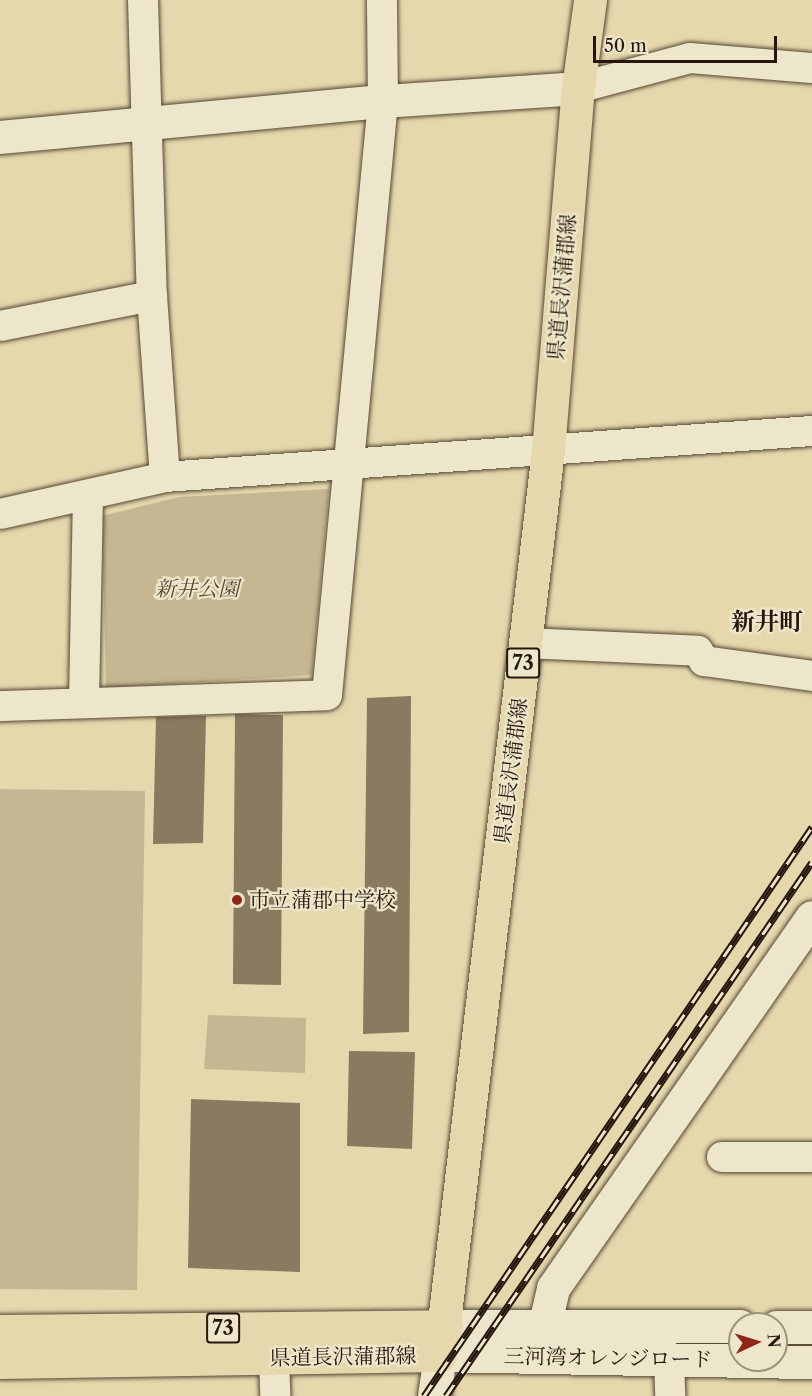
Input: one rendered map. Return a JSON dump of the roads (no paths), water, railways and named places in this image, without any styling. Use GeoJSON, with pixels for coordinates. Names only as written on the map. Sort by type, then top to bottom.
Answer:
{"type":"FeatureCollection","features":[{"type":"Feature","properties":{"kind":"main road","name":"県道長沢蒲郡線"},"geometry":{"type":"LineString","coordinates":[[443,1340],[548,451],[578,88],[590,0]]}},
{"type":"Feature","properties":{"kind":"main road","name":"県道長沢蒲郡線"},"geometry":{"type":"LineString","coordinates":[[0,1331],[443,1340]]}},
{"type":"Feature","properties":{"kind":"main road","name":"県道長沢蒲郡線"},"geometry":{"type":"LineString","coordinates":[[0,1362],[274,1358],[443,1340]]}},
{"type":"Feature","properties":{"kind":"street"},"geometry":{"type":"LineString","coordinates":[[143,0],[152,296],[165,477]]}},
{"type":"Feature","properties":{"kind":"street"},"geometry":{"type":"LineString","coordinates":[[0,706],[327,695],[346,466],[383,101],[382,0]]}},
{"type":"Feature","properties":{"kind":"street"},"geometry":{"type":"LineString","coordinates":[[0,137],[147,125],[383,101],[578,88],[690,58],[812,68]]}},
{"type":"Feature","properties":{"kind":"street"},"geometry":{"type":"LineString","coordinates":[[0,326],[152,296]]}},
{"type":"Feature","properties":{"kind":"street"},"geometry":{"type":"LineString","coordinates":[[0,514],[88,497],[165,477],[346,466],[812,431]]}},
{"type":"Feature","properties":{"kind":"street"},"geometry":{"type":"LineString","coordinates":[[84,702],[88,497]]}},
{"type":"Feature","properties":{"kind":"street"},"geometry":{"type":"LineString","coordinates":[[525,643],[698,651],[704,661],[812,676]]}},
{"type":"Feature","properties":{"kind":"street"},"geometry":{"type":"LineString","coordinates":[[545,1323],[553,1288],[812,917]]}},
{"type":"Feature","properties":{"kind":"street"},"geometry":{"type":"LineString","coordinates":[[722,1157],[812,1157]]}},
{"type":"Feature","properties":{"kind":"street","name":"三河湾オレンジロード"},"geometry":{"type":"LineString","coordinates":[[443,1340],[545,1323],[728,1326]]}},
{"type":"Feature","properties":{"kind":"street"},"geometry":{"type":"LineString","coordinates":[[788,1327],[812,1327]]}},
{"type":"Feature","properties":{"kind":"street"},"geometry":{"type":"LineString","coordinates":[[434,1396],[443,1340]]}},
{"type":"Feature","properties":{"kind":"street","name":"三河湾オレンジロード"},"geometry":{"type":"LineString","coordinates":[[443,1340],[669,1359],[812,1362]]}},
{"type":"Feature","properties":{"kind":"street"},"geometry":{"type":"LineString","coordinates":[[274,1358],[275,1396]]}},
{"type":"Feature","properties":{"kind":"street"},"geometry":{"type":"LineString","coordinates":[[669,1359],[670,1396]]}},
{"type":"Feature","properties":{"kind":"railway"},"geometry":{"type":"LineString","coordinates":[[424,1396],[812,827]]}},
{"type":"Feature","properties":{"kind":"railway"},"geometry":{"type":"LineString","coordinates":[[446,1396],[812,862]]}},
{"type":"Feature","properties":{"kind":"place","name":"市立蒲郡中学校"},"geometry":{"type":"Point","coordinates":[237,900]}},
{"type":"Feature","properties":{"kind":"district","name":"新井町"},"geometry":{"type":"Point","coordinates":[767,622]}},
{"type":"Feature","properties":{"kind":"park label","name":"新井公園"},"geometry":{"type":"Point","coordinates":[197,589]}}]}
